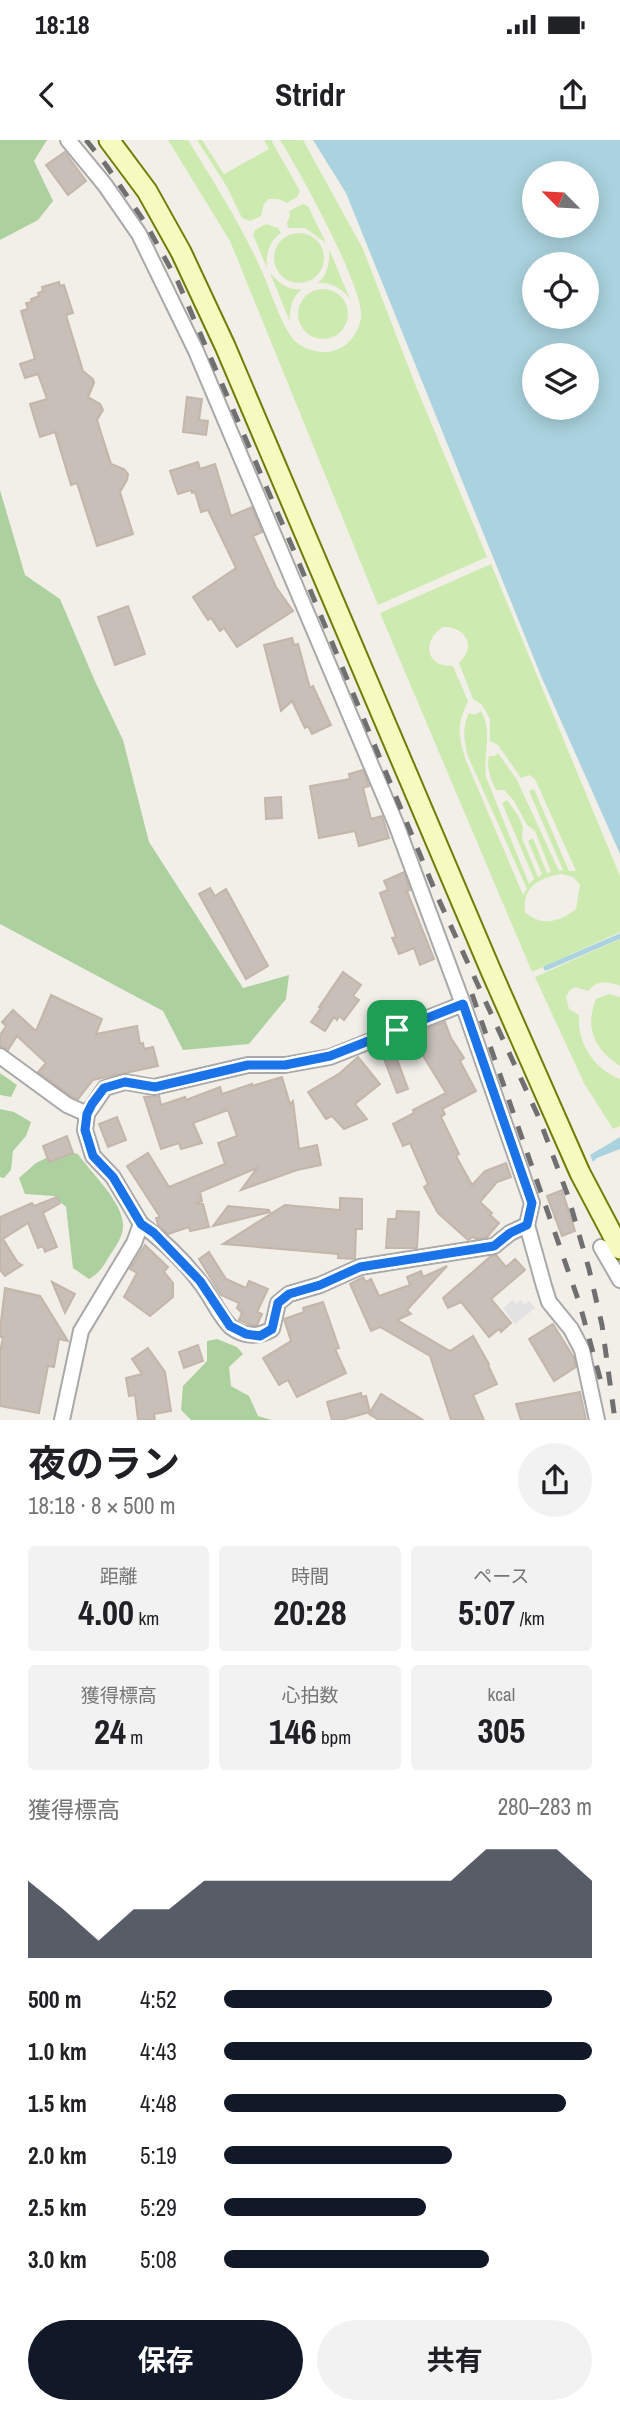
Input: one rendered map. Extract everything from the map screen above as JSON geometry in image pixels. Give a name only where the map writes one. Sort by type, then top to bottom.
[{"type":"street","points":[[68,140],[139,234],[196,351],[391,812],[463,1004],[532,1203],[527,1225],[549,1302],[571,1329],[582,1350],[597,1420]]},
{"type":"street","points":[[109,140],[146,191],[181,252],[225,346],[496,984],[580,1173],[620,1280]]},
{"type":"street","points":[[463,1004],[330,1056],[285,1065],[248,1065],[155,1087],[125,1082],[104,1088],[87,1114],[85,1130],[93,1156],[113,1177],[141,1224],[154,1233],[200,1281],[230,1326],[246,1334],[260,1336],[272,1329],[278,1303],[289,1294],[320,1285],[360,1267],[494,1246],[510,1233],[527,1225]]},
{"type":"street","points":[[0,1056],[67,1105],[87,1114]]},
{"type":"street","points":[[62,1420],[80,1331],[134,1243],[141,1224]]},
{"type":"green space","points":[[0,140],[47,140],[34,161],[53,201],[38,220],[0,240]]},
{"type":"green space","points":[[168,140],[188,140],[243,233],[280,316],[296,342],[320,352],[331,351],[349,342],[356,333],[361,318],[353,282],[342,256],[280,140],[303,140],[363,249],[417,389],[487,557],[378,605],[230,241]]},
{"type":"green space","points":[[197,140],[202,140],[224,174],[269,149],[264,140],[271,140],[300,191],[297,197],[287,203],[269,199],[264,204],[261,216],[250,221],[242,218],[227,187]]},
{"type":"green space","points":[[303,204],[308,206],[326,243],[305,228],[288,228],[289,211]]},
{"type":"green space","points":[[266,224],[278,228],[281,233],[269,248],[267,268],[253,235],[255,230]]},
{"type":"green space","points":[[299,233],[317,240],[324,258],[317,276],[299,283],[281,276],[274,258],[281,240]]},
{"type":"green space","points":[[329,249],[350,299],[336,286],[318,283],[328,268]]},
{"type":"green space","points":[[270,273],[284,286],[302,289],[292,304],[290,322]]},
{"type":"green space","points":[[323,289],[341,296],[348,314],[341,332],[323,339],[305,332],[298,314],[305,296]]},
{"type":"green space","points":[[0,490],[25,575],[60,599],[123,740],[149,842],[243,988],[289,975],[286,999],[249,1044],[183,1050],[163,1011],[0,924]]},
{"type":"green space","points":[[491,564],[620,876],[620,932],[532,972],[380,613]],"holes":[[[443,627],[458,630],[466,639],[467,650],[459,663],[473,699],[482,705],[490,719],[490,741],[498,745],[521,778],[529,775],[535,779],[576,871],[569,871],[534,789],[529,791],[563,870],[559,871],[517,780],[498,753],[489,756],[488,760],[494,786],[496,790],[504,790],[514,801],[527,825],[535,831],[551,872],[547,873],[533,838],[528,841],[542,874],[538,877],[522,838],[523,827],[507,800],[502,803],[534,879],[529,884],[486,777],[485,719],[481,711],[475,715],[469,713],[464,734],[467,754],[527,889],[523,895],[465,758],[460,729],[468,701],[453,666],[437,663],[430,652],[431,639]],[[561,874],[573,877],[580,885],[576,909],[557,920],[544,921],[531,917],[525,912],[529,890],[539,881]]]},
{"type":"green space","points":[[620,939],[620,986],[602,982],[588,991],[575,987],[566,997],[569,1009],[579,1015],[581,1035],[589,1054],[602,1069],[620,1079],[620,1126],[613,1129],[584,1083],[535,977]]},
{"type":"green space","points":[[609,994],[620,997],[620,1066],[604,1053],[592,1029],[591,1020],[596,999]]},
{"type":"green space","points":[[0,1073],[17,1085],[11,1097],[0,1095]]},
{"type":"green space","points":[[0,1109],[14,1112],[31,1122],[26,1136],[13,1151],[11,1170],[4,1178],[0,1177]]},
{"type":"green space","points":[[62,1150],[78,1154],[112,1197],[123,1224],[119,1240],[101,1268],[89,1279],[73,1268],[66,1207],[54,1196],[25,1194],[19,1178],[36,1163]]},
{"type":"green space","points":[[217,1339],[237,1347],[243,1354],[229,1367],[231,1386],[249,1396],[258,1416],[272,1420],[191,1420],[181,1410],[183,1386],[207,1361],[207,1341]]},
{"type":"shaded area","points":[[513,1300],[516,1304],[521,1300],[524,1304],[529,1301],[535,1308],[515,1324],[503,1308]]},
{"type":"water","points":[[313,140],[620,140],[620,854],[541,676],[346,193]]},
{"type":"water","points":[[620,1137],[620,1149],[593,1162],[590,1155]]},
{"type":"building","points":[[65,152],[86,181],[68,195],[46,165]]},
{"type":"building","points":[[59,282],[60,286],[64,285],[73,313],[66,315],[83,371],[93,379],[88,397],[100,404],[103,410],[97,420],[111,464],[124,469],[128,474],[120,492],[133,534],[97,546],[77,483],[71,485],[55,432],[40,437],[30,404],[47,399],[38,374],[25,378],[20,364],[35,359],[21,311],[28,309],[26,303],[39,296],[38,293],[43,291],[42,287]]},
{"type":"building","points":[[187,397],[202,399],[199,420],[208,421],[206,435],[183,432]]},
{"type":"building","points":[[198,462],[200,469],[215,464],[231,516],[252,507],[262,532],[253,536],[276,587],[293,611],[237,647],[224,628],[220,631],[211,618],[208,620],[193,597],[236,568],[208,510],[201,512],[195,492],[192,493],[191,490],[178,494],[170,471]]},
{"type":"building","points":[[128,606],[145,654],[115,665],[98,617]]},
{"type":"building","points":[[292,638],[294,645],[298,644],[310,688],[313,686],[331,725],[312,734],[308,726],[305,728],[292,701],[281,711],[264,645]]},
{"type":"building","points":[[363,770],[369,786],[363,788],[371,819],[382,816],[389,838],[359,846],[355,831],[319,838],[310,786],[350,779],[349,774]]},
{"type":"building","points":[[281,797],[282,818],[266,819],[265,798]]},
{"type":"building","points":[[404,872],[410,890],[407,891],[434,959],[420,965],[414,948],[399,954],[392,938],[396,937],[380,893],[388,890],[384,881]]},
{"type":"building","points":[[210,888],[215,896],[226,889],[268,966],[246,979],[199,894]]},
{"type":"building","points":[[343,972],[361,985],[353,996],[359,1000],[344,1020],[339,1016],[337,1020],[334,1017],[325,1031],[311,1022]]},
{"type":"building","points":[[51,995],[102,1019],[96,1034],[137,1026],[140,1044],[143,1043],[144,1049],[153,1047],[158,1066],[93,1080],[78,1099],[72,1097],[38,1072],[46,1063],[17,1036],[8,1050],[0,1046],[0,1035],[6,1026],[2,1022],[13,1010],[36,1031]]},
{"type":"building","points":[[445,1022],[451,1038],[464,1058],[460,1061],[476,1091],[442,1109],[445,1114],[441,1117],[459,1154],[456,1156],[472,1185],[485,1171],[506,1163],[511,1177],[497,1182],[480,1202],[499,1223],[487,1237],[473,1237],[468,1240],[438,1213],[424,1187],[428,1184],[410,1143],[403,1146],[393,1124],[446,1093],[420,1051],[397,1059],[408,1089],[397,1093],[381,1051],[386,1049],[385,1045]]},
{"type":"building","points":[[358,1057],[380,1084],[355,1104],[367,1119],[344,1129],[332,1116],[326,1119],[308,1092],[340,1073]]},
{"type":"building","points":[[282,1077],[290,1104],[293,1101],[299,1149],[317,1145],[321,1165],[297,1170],[241,1190],[257,1168],[200,1192],[202,1201],[195,1203],[203,1204],[209,1227],[190,1231],[189,1227],[168,1234],[158,1225],[156,1218],[160,1217],[127,1166],[148,1153],[169,1187],[225,1164],[218,1143],[237,1136],[228,1110],[193,1123],[202,1143],[181,1149],[179,1143],[161,1149],[144,1097],[159,1096],[161,1105],[185,1097],[186,1100],[220,1087],[222,1094]]},
{"type":"building","points":[[117,1117],[126,1140],[108,1147],[99,1124]]},
{"type":"building","points":[[67,1136],[73,1153],[49,1162],[43,1146]]},
{"type":"building","points":[[562,1190],[575,1231],[562,1236],[547,1196]]},
{"type":"building","points":[[57,1197],[60,1203],[43,1213],[57,1247],[45,1252],[43,1246],[38,1248],[28,1223],[3,1239],[22,1265],[5,1276],[0,1270],[0,1217],[32,1203],[34,1206]]},
{"type":"building","points":[[340,1198],[362,1199],[362,1229],[356,1229],[355,1259],[338,1258],[338,1254],[223,1244],[285,1205],[340,1210]]},
{"type":"building","points":[[228,1206],[269,1210],[270,1212],[213,1226]]},
{"type":"building","points":[[397,1211],[419,1212],[417,1248],[386,1248],[388,1219],[396,1219]]},
{"type":"building","points":[[145,1245],[168,1267],[164,1272],[173,1283],[173,1297],[150,1316],[124,1297],[137,1273],[130,1269]]},
{"type":"building","points":[[209,1252],[226,1279],[246,1288],[249,1281],[268,1289],[257,1312],[262,1314],[257,1325],[239,1320],[242,1313],[237,1308],[239,1303],[221,1295],[199,1259]]},
{"type":"building","points":[[496,1255],[506,1267],[515,1259],[525,1270],[491,1299],[511,1323],[501,1332],[499,1329],[489,1337],[461,1302],[448,1308],[443,1298],[491,1256]]},
{"type":"building","points":[[447,1266],[407,1310],[411,1314],[397,1320],[450,1351],[473,1336],[497,1384],[473,1395],[484,1420],[451,1420],[430,1356],[380,1327],[371,1331],[350,1284],[363,1277],[366,1282],[371,1279],[379,1296],[410,1285],[407,1277],[421,1271],[423,1277]]},
{"type":"building","points":[[52,1282],[75,1294],[65,1313]]},
{"type":"building","points":[[5,1288],[40,1296],[68,1341],[59,1339],[54,1367],[48,1366],[39,1413],[0,1406],[0,1352],[3,1337],[0,1337],[0,1330]]},
{"type":"building","points":[[323,1302],[339,1348],[335,1349],[346,1373],[297,1397],[288,1380],[279,1385],[263,1358],[291,1341],[284,1319],[304,1312],[303,1308]]},
{"type":"building","points":[[553,1324],[574,1358],[576,1367],[554,1381],[529,1339]]},
{"type":"building","points":[[198,1345],[203,1361],[184,1368],[179,1352]]},
{"type":"building","points":[[148,1348],[165,1372],[171,1411],[154,1414],[155,1420],[138,1420],[135,1395],[129,1396],[126,1378],[142,1374],[132,1359]]},
{"type":"building","points":[[580,1392],[586,1420],[521,1420],[516,1404]]},
{"type":"building","points":[[361,1393],[362,1397],[366,1396],[370,1412],[332,1420],[327,1402]]},
{"type":"building","points":[[381,1394],[423,1420],[379,1420],[369,1414]]},
{"type":"waterway","points":[[546,968],[620,936]]},
{"type":"railway","points":[[86,140],[146,224],[178,282],[294,551],[438,898],[539,1118],[568,1196],[589,1269],[602,1325],[615,1420]]},
{"type":"railway","points":[[472,994],[580,1305],[603,1389]]},
{"type":"route","points":[[463,1004],[532,1203],[527,1225],[510,1233],[494,1246],[360,1267],[320,1285],[289,1294],[278,1303],[272,1329],[260,1336],[246,1334],[230,1326],[200,1281],[154,1233],[141,1224],[113,1177],[93,1156],[85,1130],[87,1114],[92,1104],[104,1088],[125,1082],[155,1087],[248,1065],[285,1065],[330,1056],[397,1030],[463,1004]]}]
